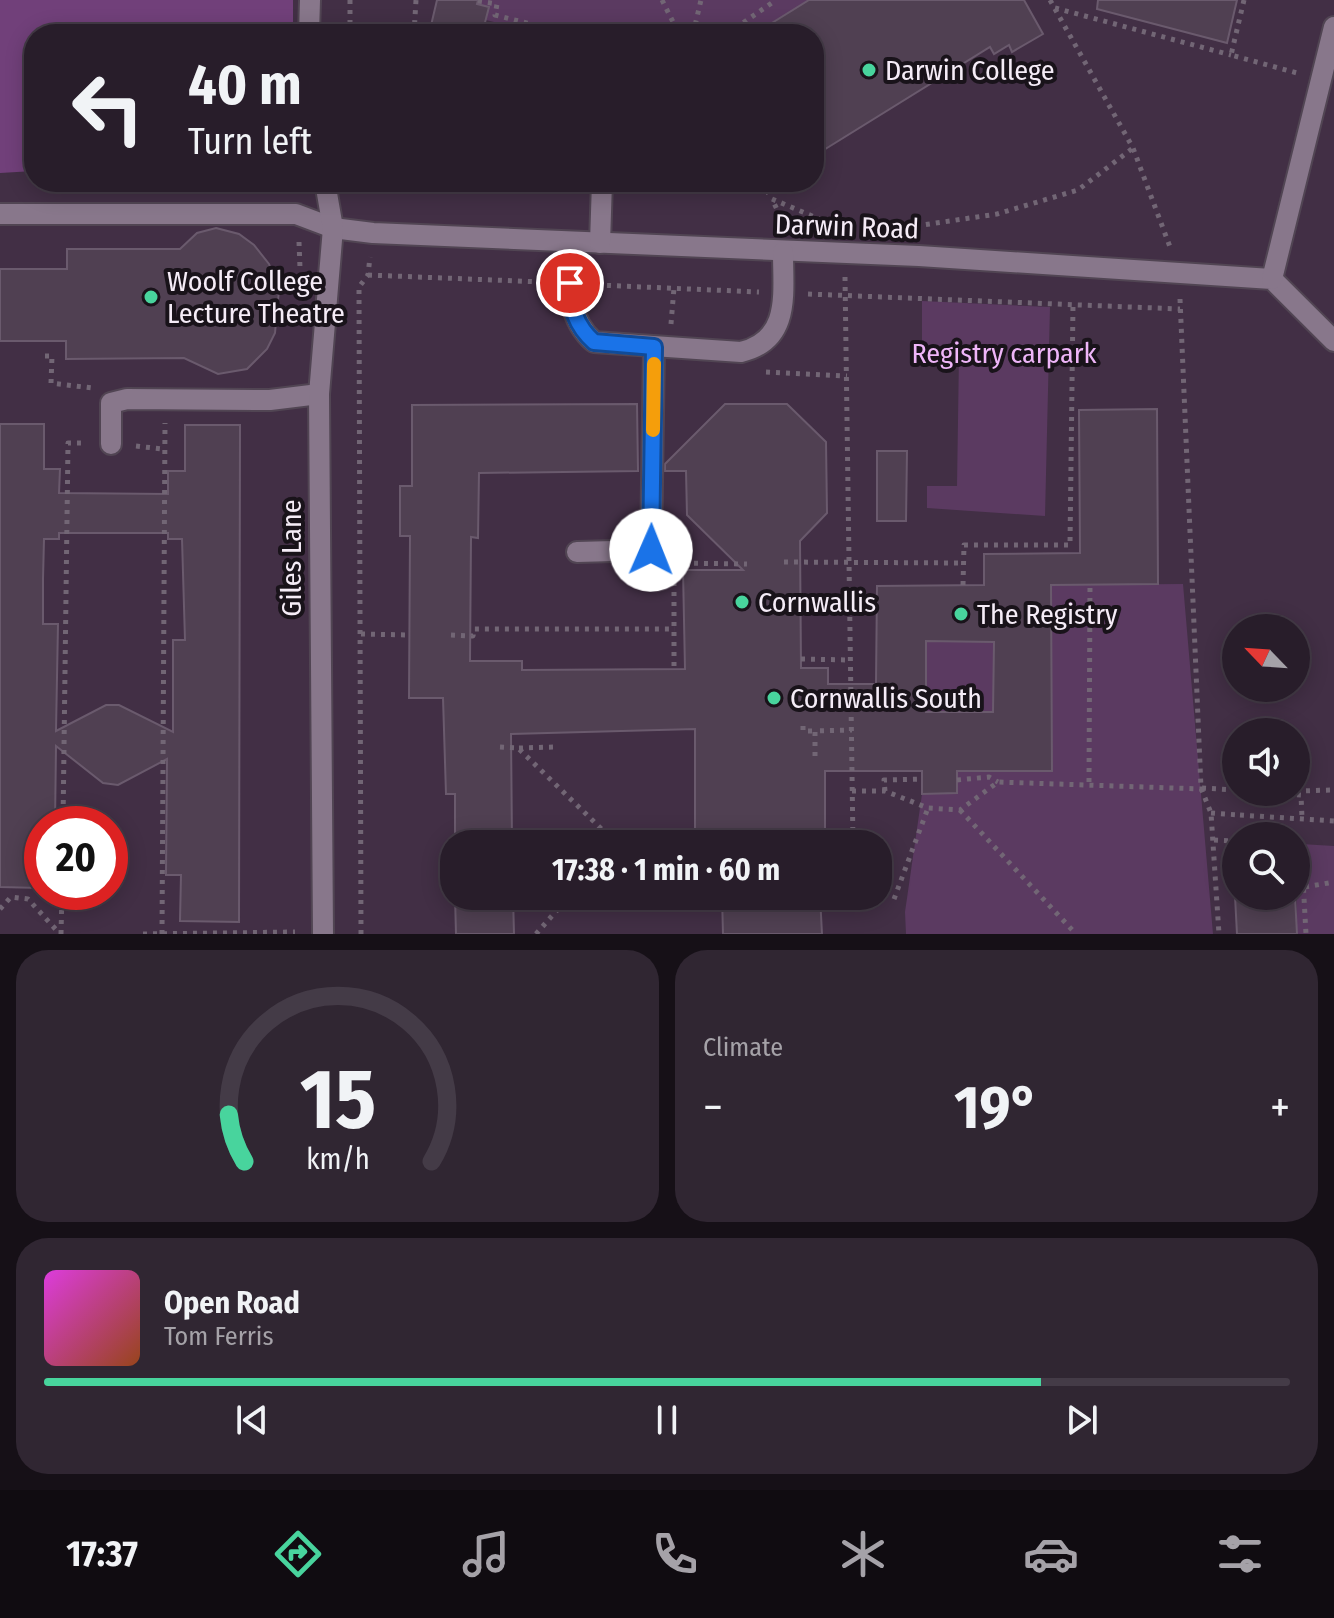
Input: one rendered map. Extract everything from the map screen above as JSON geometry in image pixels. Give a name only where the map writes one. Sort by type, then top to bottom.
[{"type":"street","points":[[309,24],[310,0]]},
{"type":"street","points":[[1334,27],[1272,279],[1334,341]]},
{"type":"street","name":"Giles Lane","points":[[323,934],[319,394],[333,228],[327,192]]},
{"type":"street","points":[[600,243],[602,192]]},
{"type":"street","name":"Darwin Road","points":[[0,214],[296,214],[333,228],[570,242],[919,256],[1272,279]]},
{"type":"street","points":[[570,242],[572,310],[586,335],[604,344],[741,352],[760,347],[773,335],[780,318],[792,252]]},
{"type":"street","points":[[577,552],[651,550],[654,347]]},
{"type":"street","points":[[111,444],[111,403],[270,400],[319,394]]},
{"type":"path","points":[[350,0],[350,24]]},
{"type":"path","points":[[415,24],[416,0]]},
{"type":"path","points":[[662,0],[674,24]]},
{"type":"path","points":[[695,24],[701,0]]},
{"type":"path","points":[[741,24],[776,0]]},
{"type":"path","points":[[1050,0],[1133,148],[1180,273],[1190,599],[1202,788],[1211,813],[1219,934]]},
{"type":"path","points":[[1231,55],[1244,0]]},
{"type":"path","points":[[484,1],[497,4],[495,15],[531,24]]},
{"type":"path","points":[[1054,8],[1321,80]]},
{"type":"path","points":[[906,227],[997,214],[1078,190],[1133,148]]},
{"type":"path","points":[[767,192],[792,252]]},
{"type":"path","points":[[772,199],[841,228]]},
{"type":"path","points":[[845,255],[853,830]]},
{"type":"path","points":[[361,934],[359,287],[368,275]]},
{"type":"path","points":[[963,585],[964,545],[1070,545],[1073,305]]},
{"type":"path","points":[[45,356],[52,356],[51,383],[98,389],[111,403]]},
{"type":"path","points":[[162,934],[162,449],[166,400]]},
{"type":"path","points":[[63,806],[68,443],[111,444]]},
{"type":"path","points":[[784,562],[964,563]]},
{"type":"path","points":[[674,563],[747,564]]},
{"type":"path","points":[[1089,782],[1090,584]]},
{"type":"path","points":[[451,635],[473,636],[474,629],[675,629]]},
{"type":"path","points":[[361,634],[410,635]]},
{"type":"path","points":[[801,659],[851,660]]},
{"type":"path","points":[[803,726],[803,731],[852,730]]},
{"type":"path","points":[[815,731],[815,756]]},
{"type":"path","points":[[500,747],[555,747]]},
{"type":"path","points":[[518,748],[603,830]]},
{"type":"path","points":[[957,780],[989,777],[998,782],[1089,782],[1222,789]]},
{"type":"path","points":[[885,791],[884,780],[922,779]]},
{"type":"path","points":[[852,791],[885,791],[928,808],[960,810],[998,782]]},
{"type":"path","points":[[1310,791],[1334,790]]},
{"type":"path","points":[[1301,806],[1302,819]]},
{"type":"path","points":[[894,899],[928,808]]},
{"type":"path","points":[[960,810],[1076,934]]},
{"type":"path","points":[[1211,813],[1334,821]]},
{"type":"path","points":[[1214,840],[1222,840]]},
{"type":"path","points":[[1310,886],[1334,882]]},
{"type":"path","points":[[0,909],[11,897],[28,899],[60,934]]},
{"type":"path","points":[[60,934],[61,910]]},
{"type":"path","points":[[536,934],[557,910]]},
{"type":"path","points":[[1305,910],[1306,934]]},
{"type":"path","points":[[143,934],[295,932]]},
{"type":"shaded area","points":[[0,0],[1334,0],[1334,934],[0,934]]},
{"type":"shaded area","points":[[0,0],[293,0],[293,24],[24,24],[24,172],[0,173]]},
{"type":"green space","points":[[478,0],[820,0],[785,24],[502,24],[486,20],[488,7],[477,4]]},
{"type":"green space","name":"Registry carpark","points":[[922,301],[1050,307],[1045,516],[927,508],[927,486],[957,486],[959,354],[922,352]]},
{"type":"green space","points":[[1183,584],[1213,934],[906,934],[905,912],[922,794],[956,793],[956,771],[1052,770],[1051,585]]},
{"type":"green space","points":[[926,641],[994,642],[993,712],[926,712]]},
{"type":"green space","points":[[1310,845],[1334,846],[1334,934],[1297,934],[1297,910],[1310,910]]},
{"type":"building","points":[[437,0],[478,0],[477,4],[489,7],[485,24],[431,24]]},
{"type":"building","name":"Darwin College","points":[[809,0],[1024,0],[1043,34],[1012,52],[1009,45],[994,54],[990,47],[824,150],[824,24],[770,24]]},
{"type":"building","name":"Darwin College","points":[[1098,0],[1237,0],[1227,43],[1097,9]]},
{"type":"building","name":"Woolf College Lecture Theatre","points":[[216,228],[239,234],[254,245],[269,264],[279,290],[275,333],[267,349],[247,369],[218,374],[184,358],[66,359],[66,341],[0,341],[0,269],[67,269],[67,249],[180,249],[197,233]]},
{"type":"building","points":[[637,404],[638,471],[479,473],[478,538],[471,537],[470,661],[522,661],[522,670],[685,669],[683,570],[743,570],[687,515],[686,471],[665,471],[665,464],[725,404],[787,404],[826,442],[827,513],[800,541],[801,668],[828,668],[828,684],[876,684],[877,586],[984,585],[984,554],[1080,553],[1079,410],[1157,409],[1158,584],[1051,585],[1052,771],[957,771],[957,793],[922,794],[922,771],[825,771],[825,830],[695,830],[695,729],[511,734],[512,830],[455,830],[455,794],[446,794],[443,698],[409,698],[410,536],[400,536],[400,486],[412,486],[412,405]],"holes":[[[926,641],[994,642],[993,712],[926,712]]]},
{"type":"building","points":[[0,424],[44,424],[44,469],[60,469],[59,493],[168,494],[168,471],[185,471],[185,425],[240,425],[239,922],[180,921],[181,875],[166,875],[167,759],[118,785],[103,783],[56,746],[55,806],[24,806],[24,888],[0,887]],"holes":[[[59,533],[168,533],[168,539],[182,539],[185,640],[173,640],[173,732],[119,705],[106,705],[56,731],[58,624],[43,624],[44,539],[59,539]]]},
{"type":"building","points":[[877,451],[907,451],[906,521],[877,521]]},
{"type":"building","points":[[455,910],[513,910],[514,934],[456,934]]},
{"type":"building","points":[[722,910],[821,910],[822,934],[723,934]]},
{"type":"building","points":[[1236,910],[1296,910],[1297,934],[1237,934]]},
{"type":"slow traffic","points":[[653,430],[654,364]]},
{"type":"place","name":"Darwin College","points":[[869,70]]},
{"type":"place","name":"Woolf College Lecture Theatre","points":[[151,297]]},
{"type":"place","name":"Cornwallis","points":[[742,602]]},
{"type":"place","name":"The Registry","points":[[961,614]]},
{"type":"place","name":"Cornwallis South","points":[[774,698]]},
{"type":"route","points":[[570,283],[572,310],[579,325],[594,342],[654,347],[651,550]]}]
